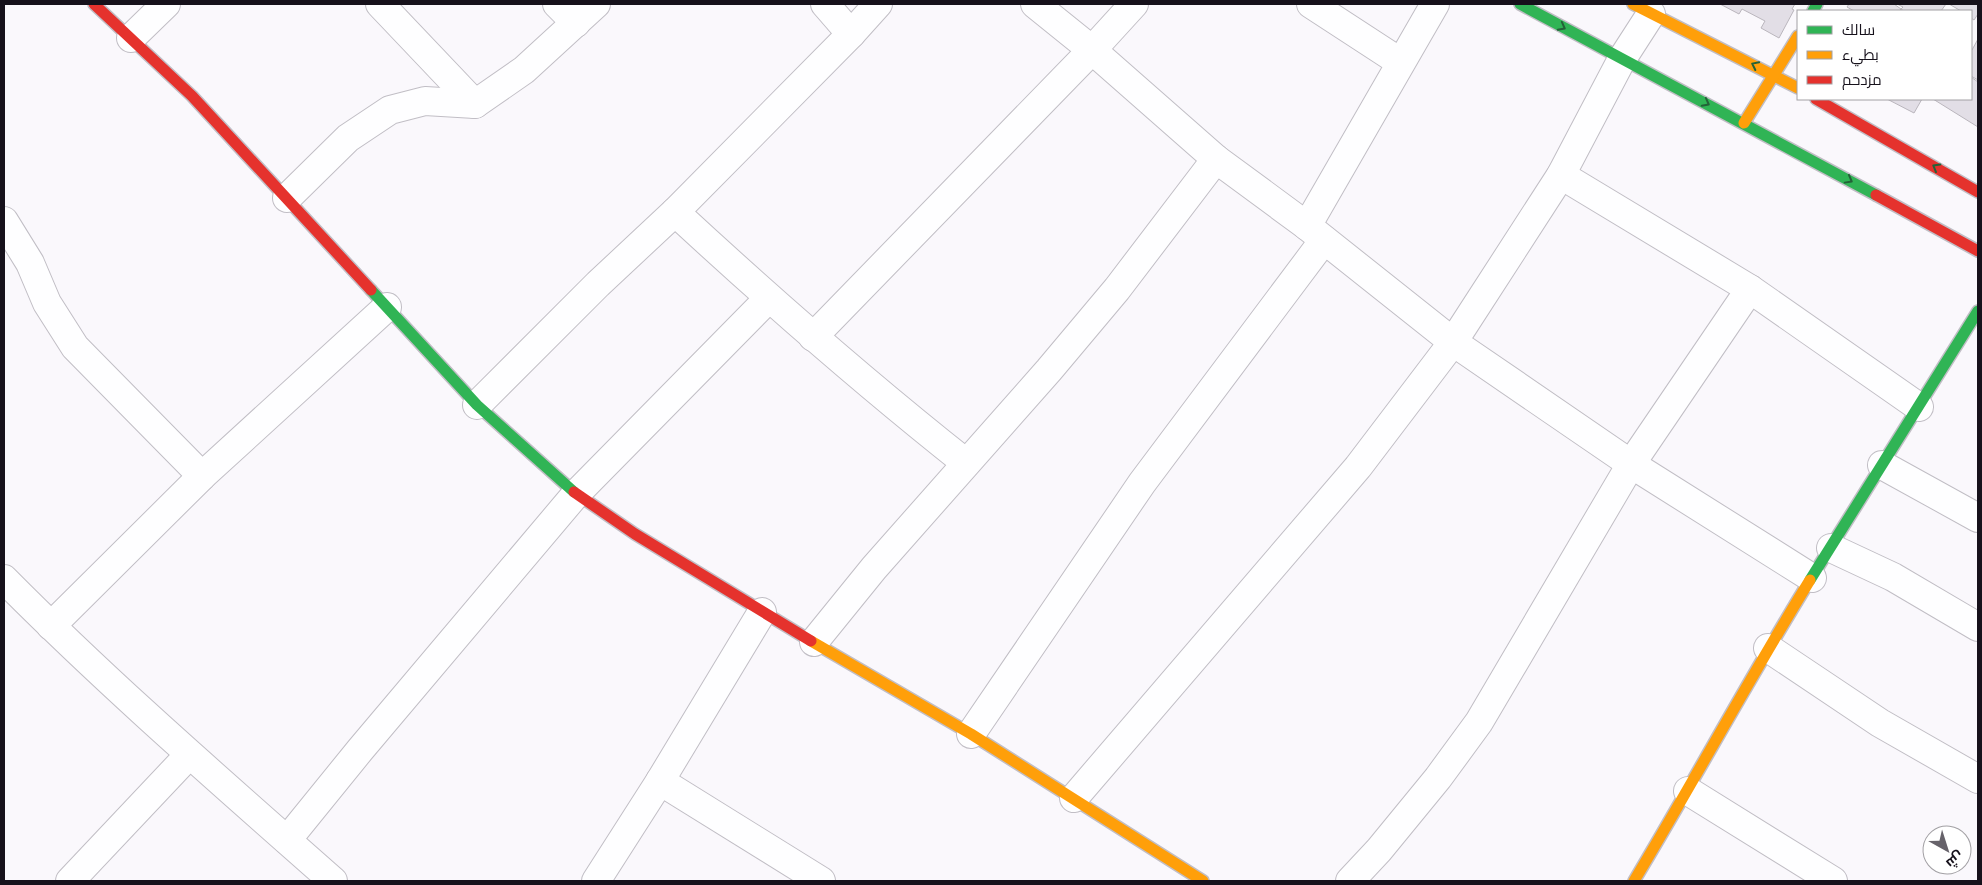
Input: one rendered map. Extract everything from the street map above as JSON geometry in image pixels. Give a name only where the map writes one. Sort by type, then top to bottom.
[{"type":"street","points":[[94,4],[192,96],[477,405],[576,494],[635,534],[762,612],[971,734],[1203,881]]},
{"type":"street","points":[[131,38],[166,4]]},
{"type":"street","points":[[380,4],[476,104]]},
{"type":"street","points":[[557,4],[576,23]]},
{"type":"street","points":[[287,198],[348,138],[390,110],[425,101],[476,104],[524,70],[596,4]]},
{"type":"street","points":[[825,4],[851,34]]},
{"type":"street","points":[[477,405],[598,284],[675,212],[851,34],[878,4]]},
{"type":"street","points":[[1035,4],[1092,50],[1216,159],[1316,233],[1453,342],[1631,464],[1812,578]]},
{"type":"street","points":[[813,337],[1092,50],[1134,4]]},
{"type":"street","points":[[1311,4],[1400,62]]},
{"type":"street","points":[[971,734],[1142,483],[1316,233],[1400,62],[1435,4]]},
{"type":"street","points":[[1520,4],[1744,123],[1978,251]]},
{"type":"street","points":[[1074,798],[1358,466],[1453,342],[1561,175],[1622,59],[1642,9],[1797,87]]},
{"type":"street","points":[[1744,123],[1797,38]]},
{"type":"street","points":[[1818,100],[1978,192]]},
{"type":"street","points":[[814,642],[874,568],[1049,370],[1117,289],[1216,159]]},
{"type":"street","points":[[1561,175],[1750,289],[1919,407]]},
{"type":"street","points":[[675,212],[813,337],[966,463]]},
{"type":"street","points":[[4,220],[30,263],[48,303],[75,347],[202,476]]},
{"type":"street","points":[[1350,881],[1379,850],[1438,778],[1479,722],[1631,464],[1750,289]]},
{"type":"street","points":[[287,840],[372,735],[576,494],[769,298]]},
{"type":"street","points":[[51,626],[202,476],[387,307]]},
{"type":"street","points":[[1634,881],[1688,791],[1768,648],[1978,311]]},
{"type":"street","points":[[1882,465],[1978,518]]},
{"type":"street","points":[[1831,548],[1893,577],[1978,627]]},
{"type":"street","points":[[4,579],[51,626],[189,754],[333,881]]},
{"type":"street","points":[[596,881],[660,781],[762,612]]},
{"type":"street","points":[[1768,648],[1880,722],[1978,779]]},
{"type":"street","points":[[70,881],[189,754]]},
{"type":"street","points":[[660,781],[821,881]]},
{"type":"street","points":[[1688,791],[1833,881]]},
{"type":"building","points":[[1720,4],[1795,4],[1792,9],[1794,10],[1779,38],[1761,28],[1765,21],[1742,9],[1739,14]]},
{"type":"building","points":[[1849,4],[1894,4],[1901,9],[1852,10],[1847,7]]},
{"type":"building","points":[[1897,4],[1946,4],[1942,10],[1902,10],[1901,9],[1903,7]]},
{"type":"building","points":[[1949,4],[1978,4],[1978,14],[1974,20],[1972,19],[1972,10],[1959,10]]},
{"type":"building","points":[[1978,39],[1978,80],[1972,77],[1972,50]]},
{"type":"building","points":[[1972,78],[1978,82],[1978,127],[1935,100],[1972,100]]},
{"type":"building","points":[[1889,100],[1921,100],[1914,113]]},
{"type":"traffic: fast","points":[[1520,4],[1876,195]]},
{"type":"traffic: fast","points":[[1814,10],[1817,4]]},
{"type":"traffic: fast","points":[[371,290],[477,405],[574,492]]},
{"type":"traffic: fast","points":[[1810,580],[1978,311]]},
{"type":"traffic: slow","points":[[1633,4],[1797,87]]},
{"type":"traffic: slow","points":[[1744,123],[1797,38]]},
{"type":"traffic: slow","points":[[1634,881],[1810,580]]},
{"type":"traffic: slow","points":[[811,641],[971,734],[1203,881]]},
{"type":"traffic: jam","points":[[94,4],[192,96],[371,290]]},
{"type":"traffic: jam","points":[[1818,100],[1978,192]]},
{"type":"traffic: jam","points":[[1876,195],[1978,251]]},
{"type":"traffic: jam","points":[[574,492],[635,534],[811,641]]}]
